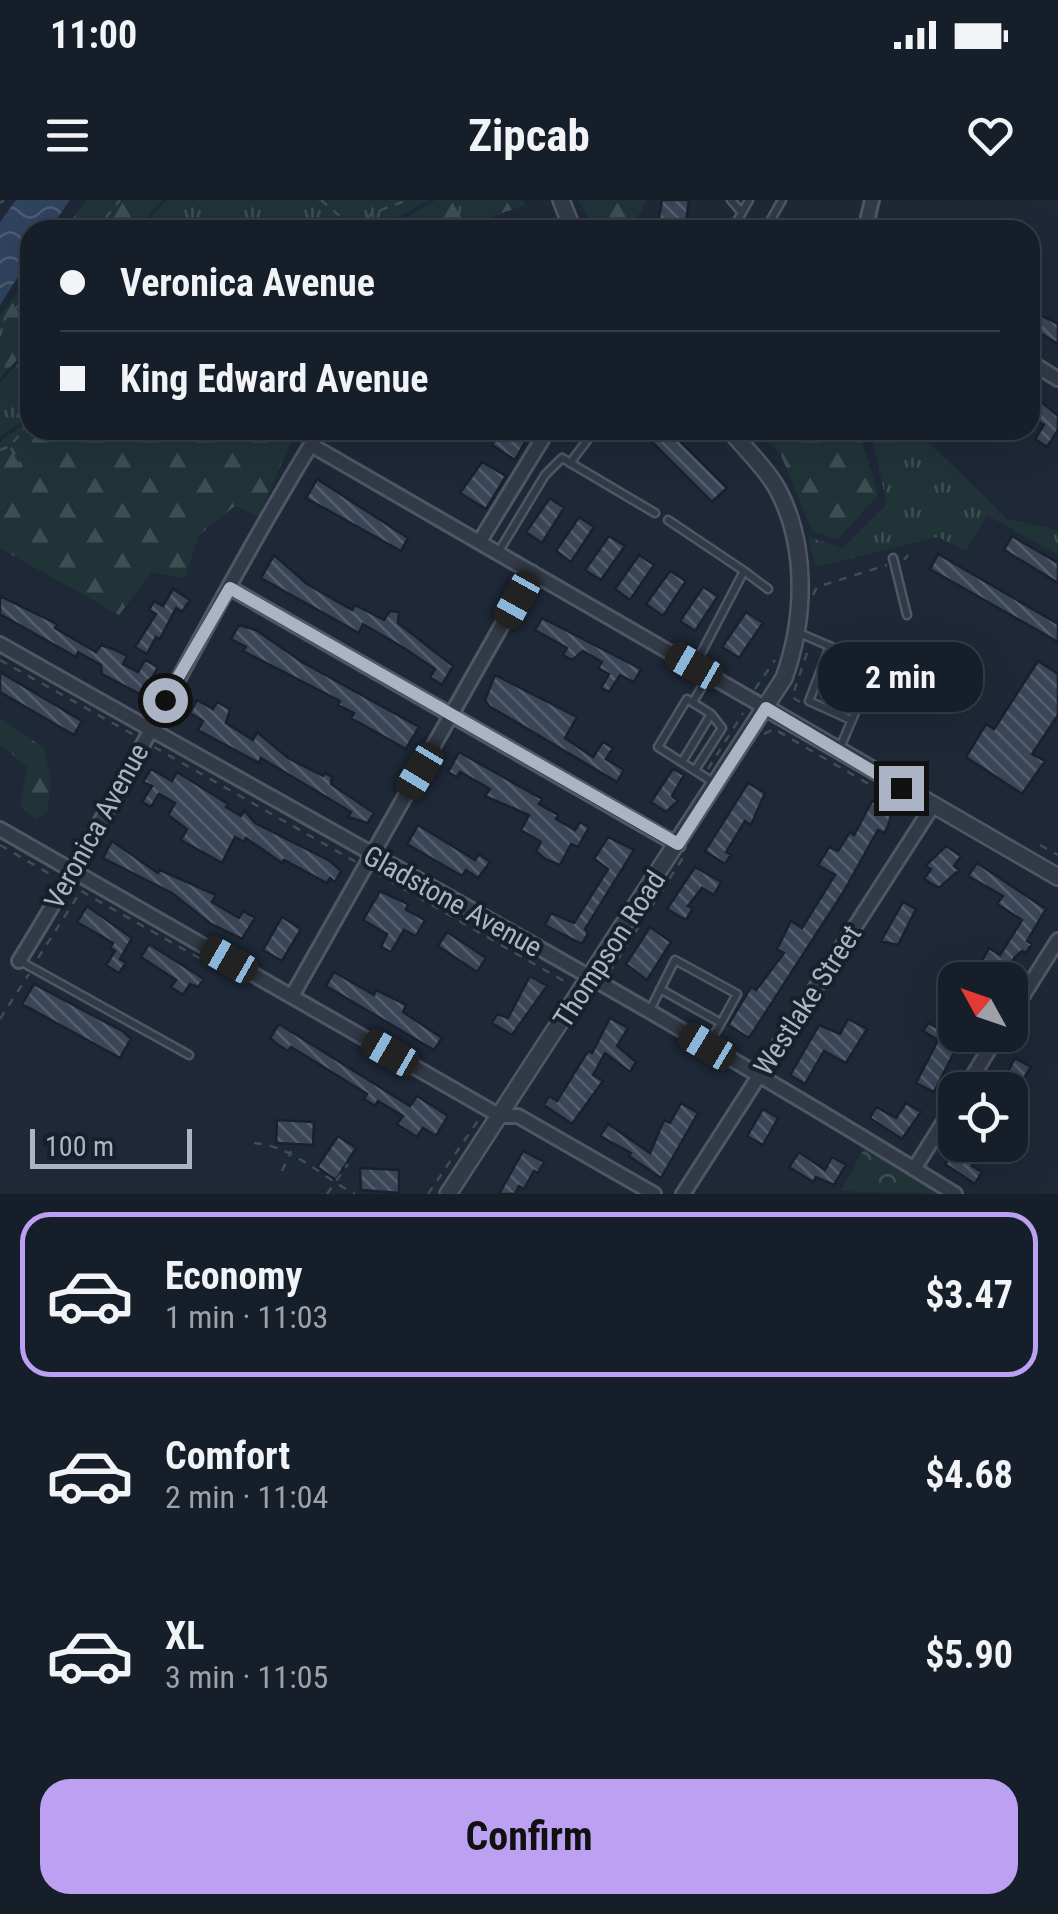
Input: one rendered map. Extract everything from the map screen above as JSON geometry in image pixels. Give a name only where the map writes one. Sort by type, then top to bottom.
[{"type":"street","name":"Veronica Avenue","points":[[26,964],[66,876],[314,440]]},
{"type":"street","points":[[480,542],[542,440]]},
{"type":"street","name":"Thompson Road","points":[[448,1194],[766,708],[804,635],[796,544],[778,489],[738,440]]},
{"type":"street","points":[[311,446],[766,708],[925,810],[1058,877]]},
{"type":"street","points":[[292,996],[532,572]]},
{"type":"street","points":[[230,588],[678,844]]},
{"type":"street","name":"Gladstone Avenue","points":[[0,644],[149,729],[366,863],[591,976],[954,1194]]},
{"type":"street","name":"Westlake Street","points":[[683,1194],[925,810]]},
{"type":"street","points":[[0,829],[66,876],[292,996],[500,1116],[518,1116],[654,1194]]},
{"type":"street","points":[[1028,988],[1058,940]]},
{"type":"street","points":[[914,1169],[938,1131]]},
{"type":"lane","points":[[730,200],[742,213]]},
{"type":"lane","points":[[738,220],[749,200]]},
{"type":"lane","points":[[570,463],[587,440]]},
{"type":"lane","points":[[498,552],[544,475],[562,458],[654,513]]},
{"type":"lane","points":[[668,520],[768,589]]},
{"type":"lane","points":[[894,561],[907,615]]},
{"type":"lane","points":[[694,666],[744,571]]},
{"type":"lane","points":[[804,635],[875,666],[838,751]]},
{"type":"lane","points":[[830,646],[809,702],[852,720]]},
{"type":"lane","points":[[693,702],[709,675]]},
{"type":"lane","points":[[695,770],[722,726],[687,699],[658,747],[716,784]]},
{"type":"lane","points":[[682,762],[711,714]]},
{"type":"lane","points":[[649,1011],[675,960],[737,994],[707,1046]]},
{"type":"lane","points":[[26,964],[188,1055]]},
{"type":"lane","points":[[660,990],[721,1022]]},
{"type":"path","points":[[104,220],[120,200]]},
{"type":"path","points":[[321,200],[344,220]]},
{"type":"path","points":[[365,220],[372,213],[408,200]]},
{"type":"path","points":[[0,336],[4,320],[20,304]]},
{"type":"path","points":[[0,450],[10,446],[20,434]]},
{"type":"path","points":[[303,440],[311,446]]},
{"type":"path","points":[[10,446],[22,467]]},
{"type":"path","points":[[813,599],[817,587],[908,559],[908,555]]},
{"type":"path","points":[[804,635],[792,698],[808,707]]},
{"type":"path","points":[[757,689],[776,657]]},
{"type":"path","points":[[0,660],[134,736]]},
{"type":"path","points":[[774,729],[925,810]]},
{"type":"path","points":[[152,746],[366,863],[570,984]]},
{"type":"path","points":[[1040,844],[1058,854]]},
{"type":"path","points":[[0,845],[66,876]]},
{"type":"path","points":[[0,1019],[26,964],[81,891],[248,986]]},
{"type":"path","points":[[428,1194],[480,1119],[466,1110]]},
{"type":"path","points":[[254,1143],[291,1150],[335,1184],[355,1194]]},
{"type":"path","points":[[282,1172],[291,1150]]},
{"type":"path","points":[[327,1194],[348,1164]]},
{"type":"green space","points":[[86,200],[162,200],[145,220],[71,220]]},
{"type":"green space","points":[[166,200],[429,200],[394,220],[149,220]]},
{"type":"green space","points":[[436,200],[522,200],[525,205],[482,220],[401,220]]},
{"type":"green space","points":[[578,200],[647,200],[636,220],[590,220]]},
{"type":"green space","points":[[20,289],[20,357],[0,378],[0,316]]},
{"type":"green space","points":[[20,362],[20,422],[0,437],[0,383]]},
{"type":"green space","points":[[20,427],[20,440],[292,440],[259,516],[235,506],[199,535],[185,578],[152,572],[119,615],[0,548],[0,442]]},
{"type":"green space","points":[[766,440],[862,440],[878,495],[838,539],[813,532],[780,453]]},
{"type":"green space","points":[[872,440],[926,440],[1008,519],[1058,530],[1058,555],[987,515],[966,551],[938,537],[816,567],[808,537],[843,548],[887,504]]},
{"type":"green space","points":[[0,718],[44,748],[51,780],[47,813],[35,819],[20,806],[27,767],[0,744]]},
{"type":"green space","points":[[864,1149],[939,1194],[841,1191]]},
{"type":"water","points":[[16,200],[70,200],[56,220],[20,220],[20,274],[0,305],[0,222]]},
{"type":"building","points":[[662,200],[689,200],[686,220],[659,220]]},
{"type":"building","points":[[1040,315],[1058,324],[1058,344],[1040,333]]},
{"type":"building","points":[[1040,401],[1058,416],[1058,430],[1047,447],[1036,440],[1040,440],[1044,425],[1040,422]]},
{"type":"building","points":[[495,440],[526,440],[515,460],[492,445]]},
{"type":"building","points":[[650,440],[679,440],[727,488],[712,502]]},
{"type":"building","points":[[482,462],[506,476],[486,509],[460,493]]},
{"type":"building","points":[[317,479],[408,538],[401,551],[306,498]]},
{"type":"building","points":[[550,498],[564,508],[542,543],[526,532]]},
{"type":"building","points":[[579,517],[594,527],[571,562],[556,551]]},
{"type":"building","points":[[609,536],[625,546],[601,580],[585,570]]},
{"type":"building","points":[[1012,536],[1058,563],[1058,583],[1004,550]]},
{"type":"building","points":[[938,554],[1058,624],[1058,642],[930,569]]},
{"type":"building","points":[[274,555],[307,584],[352,610],[355,605],[384,620],[390,611],[399,612],[398,623],[453,666],[442,685],[430,677],[435,669],[404,648],[363,624],[359,633],[261,578]]},
{"type":"building","points":[[639,555],[654,565],[630,600],[615,589]]},
{"type":"building","points":[[670,571],[686,581],[663,616],[646,604]]},
{"type":"building","points":[[703,587],[718,596],[695,631],[680,621]]},
{"type":"building","points":[[173,589],[190,600],[182,612],[176,608],[147,654],[135,647],[156,614],[149,610],[154,601],[163,606]]},
{"type":"building","points":[[0,596],[57,624],[55,628],[96,652],[101,645],[127,656],[123,664],[138,672],[145,660],[158,667],[142,695],[102,674],[101,665],[78,652],[76,657],[0,614]]},
{"type":"building","points":[[746,612],[763,623],[739,658],[722,647]]},
{"type":"building","points":[[542,618],[641,669],[634,682],[620,675],[609,692],[601,688],[609,674],[598,668],[602,662],[583,651],[572,660],[563,655],[567,648],[535,630]]},
{"type":"building","points":[[239,625],[256,630],[302,662],[419,727],[406,749],[351,718],[354,713],[338,705],[340,701],[243,651],[246,647],[231,639]]},
{"type":"building","points":[[1038,661],[1058,674],[1058,715],[1032,754],[1045,761],[1022,794],[966,757],[986,724],[994,729]]},
{"type":"building","points":[[836,664],[855,670],[849,690],[856,692],[849,709],[824,700]]},
{"type":"building","points":[[0,672],[82,721],[74,735],[0,692]]},
{"type":"building","points":[[495,675],[577,717],[565,738],[593,757],[603,742],[613,748],[606,759],[624,770],[617,782],[489,706],[485,700]]},
{"type":"building","points":[[197,700],[213,709],[217,702],[230,709],[226,723],[253,740],[257,732],[288,758],[332,777],[331,784],[374,813],[368,823],[348,817],[351,812],[261,758],[259,763],[198,730],[203,721],[190,713]]},
{"type":"building","points":[[459,752],[542,799],[539,804],[575,830],[580,822],[589,827],[578,847],[571,844],[560,865],[545,859],[536,851],[541,842],[521,830],[529,815],[485,796],[490,789],[460,772],[457,777],[448,772]]},
{"type":"building","points":[[151,769],[172,781],[177,772],[241,816],[244,810],[255,823],[330,861],[341,871],[335,882],[330,878],[327,883],[284,860],[282,863],[246,838],[244,842],[235,837],[222,863],[181,840],[187,829],[168,815],[175,803],[159,794],[151,807],[142,802],[152,786],[143,782]]},
{"type":"building","points":[[673,769],[684,775],[672,796],[678,801],[666,812],[651,802]]},
{"type":"building","points":[[748,783],[765,793],[751,825],[745,821],[726,852],[731,855],[725,864],[705,851]]},
{"type":"building","points":[[872,801],[893,809],[888,826],[884,833],[878,830],[844,891],[749,1038],[728,1025],[751,987],[756,990],[784,953],[777,949],[791,921],[802,928],[835,875],[818,865],[829,847],[838,851],[850,832],[854,835]]},
{"type":"building","points":[[418,825],[475,860],[479,854],[490,862],[478,878],[466,870],[462,876],[407,844]]},
{"type":"building","points":[[608,837],[634,850],[585,929],[588,933],[582,944],[545,925],[551,913],[574,923],[608,869],[594,859]]},
{"type":"building","points":[[112,841],[158,873],[160,870],[216,895],[212,902],[239,918],[243,911],[255,918],[242,939],[211,924],[172,893],[103,858]]},
{"type":"building","points":[[946,846],[961,856],[954,866],[959,870],[939,888],[924,879],[931,869],[925,866]]},
{"type":"building","points":[[977,863],[1046,909],[1027,941],[1032,944],[1012,962],[982,962],[989,948],[1000,955],[1022,920],[997,904],[1003,896],[968,876]]},
{"type":"building","points":[[695,867],[721,882],[714,895],[702,888],[688,906],[693,908],[686,920],[667,909]]},
{"type":"building","points":[[380,891],[408,904],[406,910],[425,920],[416,936],[404,930],[391,952],[381,947],[387,934],[363,920]]},
{"type":"building","points":[[903,902],[916,909],[898,945],[881,941]]},
{"type":"building","points":[[87,906],[132,938],[120,959],[126,963],[119,973],[106,965],[115,951],[110,948],[113,943],[77,922]]},
{"type":"building","points":[[282,917],[301,929],[282,961],[263,950]]},
{"type":"building","points":[[650,927],[671,942],[647,980],[626,964]]},
{"type":"building","points":[[447,932],[486,958],[477,972],[438,946]]},
{"type":"building","points":[[149,944],[204,979],[198,987],[190,984],[183,995],[171,987],[176,980],[141,957]]},
{"type":"building","points":[[334,972],[374,995],[376,990],[406,1005],[403,1012],[442,1038],[434,1050],[326,986]]},
{"type":"building","points":[[530,976],[547,986],[512,1035],[492,1023],[497,1014],[508,1018]]},
{"type":"building","points":[[34,984],[124,1032],[131,1039],[120,1058],[22,1004]]},
{"type":"building","points":[[610,1018],[628,1028],[617,1046],[636,1062],[630,1072],[605,1053],[593,1075],[603,1081],[572,1124],[544,1105],[549,1096],[557,1101],[588,1051],[592,1053]]},
{"type":"building","points":[[848,1019],[867,1029],[846,1063],[824,1051],[805,1084],[790,1075],[819,1025],[840,1034]]},
{"type":"building","points":[[928,1023],[938,1028],[938,1040],[923,1031]]},
{"type":"building","points":[[279,1024],[410,1106],[417,1096],[448,1116],[436,1136],[423,1128],[417,1137],[397,1124],[403,1116],[378,1101],[375,1106],[364,1099],[367,1094],[291,1047],[288,1051],[277,1044],[270,1038]]},
{"type":"building","points":[[938,1040],[938,1052],[954,1052],[944,1072],[938,1072],[934,1092],[916,1083]]},
{"type":"building","points":[[1015,1058],[1031,1067],[1028,1072],[1008,1072]]},
{"type":"building","points":[[681,1103],[698,1113],[661,1178],[629,1156],[631,1153],[600,1136],[608,1124],[650,1153],[664,1120],[670,1123]]},
{"type":"building","points":[[906,1103],[921,1112],[902,1139],[870,1118],[876,1107],[896,1118]]},
{"type":"building","points":[[763,1109],[778,1118],[763,1145],[747,1136]]},
{"type":"building","points":[[277,1120],[314,1122],[313,1145],[276,1143]]},
{"type":"building","points":[[338,1136],[356,1148],[336,1180],[317,1167]]},
{"type":"building","points":[[523,1151],[544,1162],[538,1173],[534,1171],[524,1189],[519,1186],[515,1194],[499,1194]]},
{"type":"building","points":[[799,1152],[825,1170],[832,1157],[846,1165],[834,1185],[816,1177],[813,1182],[789,1167]]},
{"type":"building","points":[[975,1162],[972,1166],[982,1172],[975,1184],[945,1164]]},
{"type":"building","points":[[360,1168],[399,1170],[399,1193],[361,1190]]},
{"type":"route","points":[[165,700],[230,588],[678,844],[766,708],[901,788]]}]
